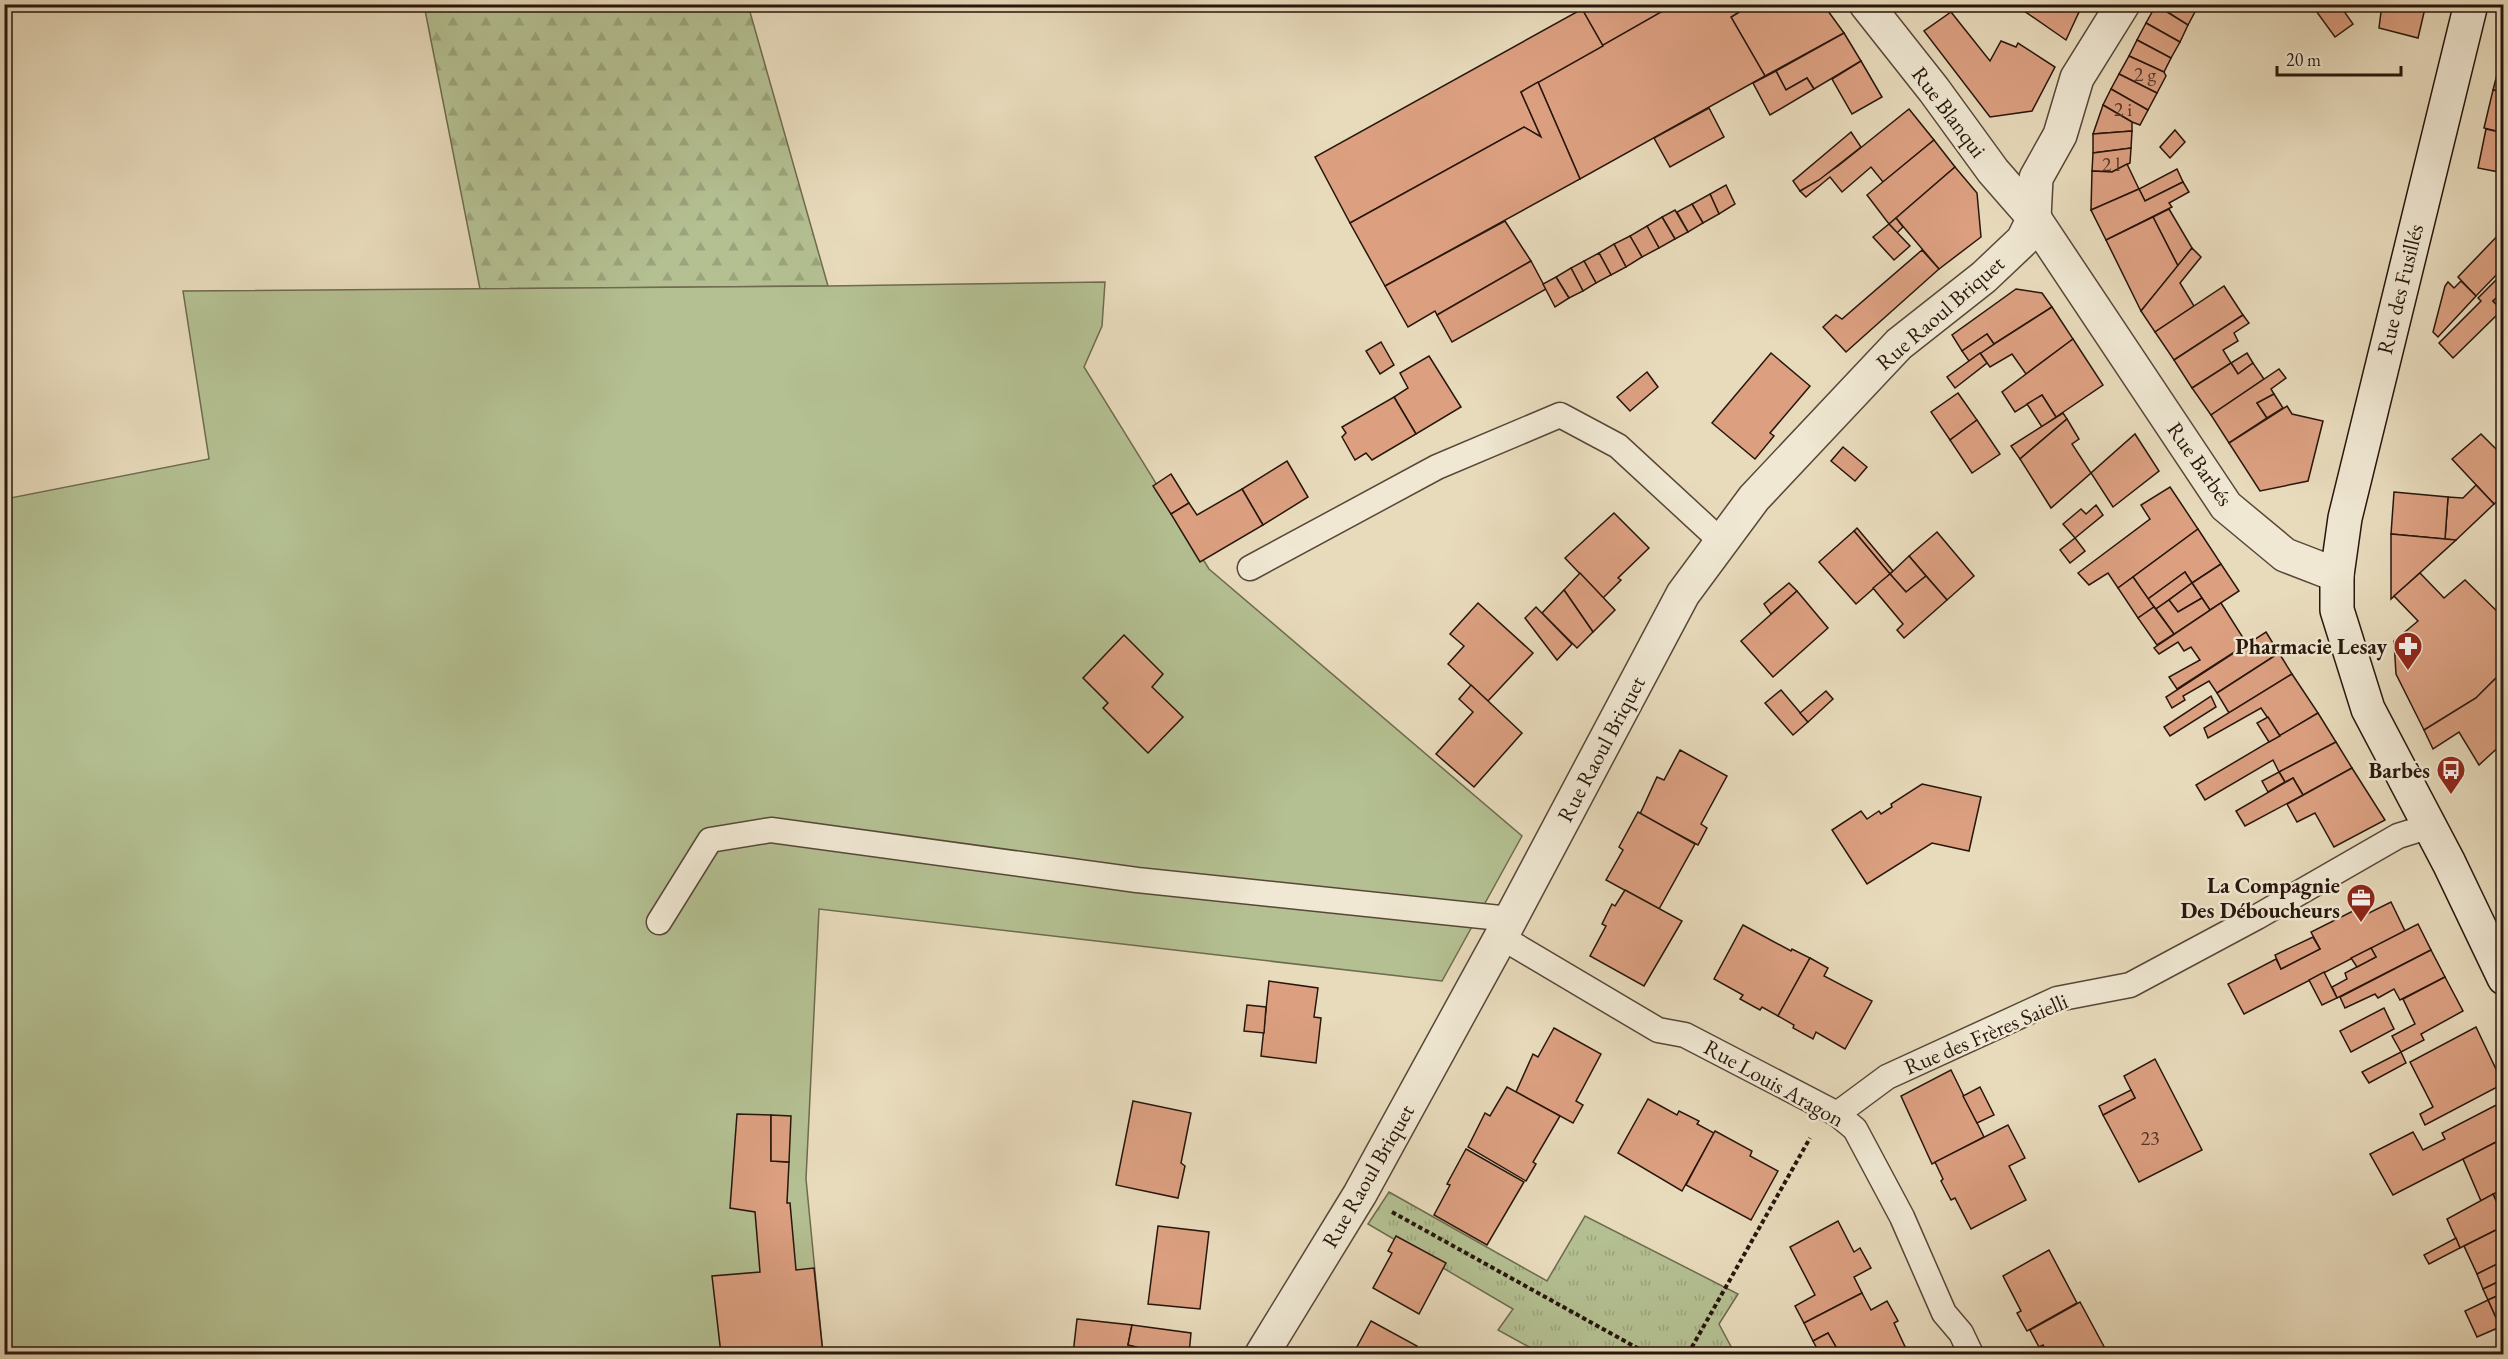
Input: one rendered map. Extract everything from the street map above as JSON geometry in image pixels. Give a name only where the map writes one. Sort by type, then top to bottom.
[{"type":"street","name":"Rue Blanqui","points":[[1866,4],[1934,90],[1993,171],[2034,218]]},
{"type":"street","points":[[2034,218],[2036,178],[2060,135],[2077,78],[2123,4]]},
{"type":"street","name":"Rue des Fusillés","points":[[2337,575],[2351,495],[2471,4]]},
{"type":"street","name":"Rue Raoul Briquet","points":[[1262,1354],[1360,1194],[1506,928],[1683,594],[1754,498],[1899,344],[1984,277],[2023,240],[2034,218]]},
{"type":"street","name":"Rue Barbés","points":[[2034,218],[2226,506],[2285,555],[2337,575]]},
{"type":"street","points":[[2337,575],[2337,610],[2368,710],[2430,826],[2504,978]]},
{"type":"lane","points":[[1250,568],[1437,467],[1560,415],[1618,446],[1722,542]]},
{"type":"lane","name":"Rue des Frères Saielli","points":[[1832,1111],[1887,1077],[2057,999],[2130,985],[2257,917],[2398,836],[2430,826]]},
{"type":"lane","points":[[659,922],[710,840],[771,830],[1506,928]]},
{"type":"lane","name":"Rue Louis Aragon","points":[[1506,928],[1658,1030],[1685,1035],[1832,1111],[1855,1129],[1902,1217],[1944,1313],[1960,1333],[1971,1354]]},
{"type":"path","points":[[1688,1354],[1832,1111]]},
{"type":"path","points":[[1360,1194],[1648,1354]]},
{"type":"green space","points":[[424,5],[748,5],[828,286],[480,289]]},
{"type":"green space","points":[[1105,282],[1102,326],[1084,367],[1209,569],[1522,836],[1442,981],[819,909],[806,1179],[823,1354],[5,1354],[5,499],[209,459],[183,291]]},
{"type":"green space","points":[[1389,1192],[1547,1281],[1585,1216],[1738,1294],[1719,1324],[1735,1354],[1542,1354],[1498,1330],[1513,1309],[1368,1224]]},
{"type":"building","points":[[1590,4],[1644,4],[1647,11],[1659,4],[1674,5],[1603,46],[1582,9]]},
{"type":"building","points":[[1675,4],[1752,4],[1731,17],[1765,76],[1580,179],[1538,82]]},
{"type":"building","points":[[1752,4],[1823,4],[1844,33],[1765,76],[1731,17]]},
{"type":"building","points":[[2014,4],[2068,4],[2079,12],[2066,40]]},
{"type":"building","points":[[2068,4],[2083,4],[2079,12]]},
{"type":"building","points":[[2190,4],[2197,8],[2188,25],[2156,5]]},
{"type":"building","points":[[2311,4],[2339,4],[2353,24],[2335,37]]},
{"type":"building","points":[[2382,4],[2426,4],[2418,38],[2379,28]]},
{"type":"building","points":[[2156,5],[2188,25],[2180,42],[2146,23]]},
{"type":"building","points":[[1582,9],[1603,46],[1521,92],[1541,137],[1524,127],[1350,223],[1315,157]]},
{"type":"building","points":[[1951,12],[1990,61],[2001,41],[2016,47],[2018,43],[2055,67],[2032,111],[1990,117],[1924,31]]},
{"type":"building","points":[[2146,23],[2180,42],[2171,58],[2137,40]]},
{"type":"building","points":[[1844,33],[1861,61],[1814,89],[1807,78],[1786,90],[1776,71]]},
{"type":"building","points":[[2137,40],[2171,58],[2164,72],[2129,56]]},
{"type":"building","points":[[2504,52],[2504,92],[2493,90]]},
{"type":"building","points":[[2129,56],[2164,72],[2166,76],[2157,93],[2119,74]]},
{"type":"building","points":[[1861,61],[1882,97],[1852,114],[1832,79]]},
{"type":"building","points":[[1776,71],[1786,90],[1807,78],[1814,89],[1770,115],[1753,83]]},
{"type":"building","points":[[2119,74],[2157,93],[2148,110],[2111,89]]},
{"type":"building","points":[[1538,82],[1580,179],[1385,286],[1350,223],[1524,127],[1541,137],[1521,92]]},
{"type":"building","points":[[2111,89],[2148,110],[2140,125],[2103,105]]},
{"type":"building","points":[[2493,90],[2504,92],[2504,133],[2484,128]]},
{"type":"building","points":[[2103,105],[2132,122],[2132,131],[2093,134]]},
{"type":"building","points":[[1709,108],[1724,137],[1670,167],[1654,138]]},
{"type":"building","points":[[1909,109],[1934,140],[1883,182],[1871,167],[1842,192],[1830,177],[1806,197],[1800,191],[1838,166]]},
{"type":"building","points":[[2486,129],[2504,133],[2504,173],[2478,168]]},
{"type":"building","points":[[2175,130],[2185,142],[2170,158],[2160,147]]},
{"type":"building","points":[[2132,131],[2131,148],[2093,153],[2093,134]]},
{"type":"building","points":[[1851,132],[1861,147],[1819,180],[1800,191],[1793,181]]},
{"type":"building","points":[[1934,140],[1955,167],[1889,224],[1867,195]]},
{"type":"building","points":[[2131,148],[2130,163],[2112,172],[2092,171],[2093,153]]},
{"type":"building","points":[[2127,164],[2139,189],[2091,210],[2092,171],[2112,172]]},
{"type":"building","points":[[1955,167],[1977,193],[1981,237],[1939,269],[1896,218]]},
{"type":"building","points":[[2177,169],[2183,182],[2145,201],[2139,189]]},
{"type":"building","points":[[2183,182],[2189,192],[2169,203],[2172,207],[2106,240],[2091,210],[2139,189],[2145,201]]},
{"type":"building","points":[[1726,185],[1735,204],[1719,214],[1710,194]]},
{"type":"building","points":[[1710,194],[1719,214],[1703,223],[1692,204]]},
{"type":"building","points":[[1692,204],[1703,223],[1688,232],[1677,212]]},
{"type":"building","points":[[2169,209],[2192,248],[2178,266],[2153,217]]},
{"type":"building","points":[[1675,210],[1688,232],[1675,239],[1662,217]]},
{"type":"building","points":[[1662,217],[1675,239],[1659,248],[1647,226]]},
{"type":"building","points":[[2153,217],[2178,266],[2141,311],[2106,240]]},
{"type":"building","points":[[1896,218],[1903,227],[1897,233],[1889,224]]},
{"type":"building","points":[[1505,221],[1531,261],[1437,315],[1435,311],[1408,327],[1385,286]]},
{"type":"building","points":[[1889,224],[1910,246],[1894,260],[1873,237]]},
{"type":"building","points":[[1647,226],[1659,248],[1642,257],[1630,236]]},
{"type":"building","points":[[2504,229],[2504,267],[2476,296],[2458,277]]},
{"type":"building","points":[[1630,236],[1642,257],[1626,267],[1614,244]]},
{"type":"building","points":[[1614,244],[1626,267],[1611,275],[1599,253]]},
{"type":"building","points":[[2192,248],[2201,257],[2180,283],[2194,306],[2155,332],[2141,311]]},
{"type":"building","points":[[1922,250],[1939,269],[1846,352],[1823,327],[1836,315],[1842,319]]},
{"type":"building","points":[[1599,253],[1611,275],[1596,283],[1584,261]]},
{"type":"building","points":[[1531,261],[1546,289],[1452,342],[1437,315]]},
{"type":"building","points":[[1584,261],[1596,283],[1583,291],[1571,268]]},
{"type":"building","points":[[1571,268],[1583,291],[1569,298],[1556,277]]},
{"type":"building","points":[[2504,272],[2504,291],[2493,301],[2502,310],[2453,358],[2439,343],[2481,301],[2478,298]]},
{"type":"building","points":[[1556,277],[1569,298],[1555,307],[1543,284]]},
{"type":"building","points":[[2461,281],[2476,296],[2438,337],[2433,332],[2445,286],[2448,282],[2454,288]]},
{"type":"building","points":[[2224,286],[2243,315],[2174,360],[2155,332]]},
{"type":"building","points":[[2016,289],[2042,293],[2052,307],[1994,344],[1987,334],[1962,351],[1952,335]]},
{"type":"building","points":[[2504,291],[2504,309],[2502,310],[2493,301]]},
{"type":"building","points":[[2052,307],[2073,339],[2026,374],[2012,354],[1990,367],[1980,353]]},
{"type":"building","points":[[2243,315],[2249,323],[2234,333],[2238,341],[2223,350],[2231,363],[2192,388],[2174,360]]},
{"type":"building","points":[[1987,334],[1994,344],[1969,361],[1962,351]]},
{"type":"building","points":[[2073,339],[2103,385],[2056,417],[2042,395],[2015,412],[2002,392]]},
{"type":"building","points":[[1381,342],[1394,365],[1380,374],[1366,351]]},
{"type":"building","points":[[1771,353],[1810,386],[1770,433],[1774,436],[1755,459],[1712,423]]},
{"type":"building","points":[[1980,353],[1987,363],[1955,388],[1947,377]]},
{"type":"building","points":[[2247,353],[2253,363],[2238,374],[2231,363]]},
{"type":"building","points":[[1429,356],[1461,407],[1416,434],[1394,397],[1408,388],[1400,373]]},
{"type":"building","points":[[2231,363],[2238,374],[2253,363],[2264,379],[2211,415],[2192,388]]},
{"type":"building","points":[[2279,369],[2286,378],[2271,389],[2274,394],[2257,403],[2267,418],[2229,443],[2211,415]]},
{"type":"building","points":[[1647,372],[1658,387],[1630,411],[1617,397]]},
{"type":"building","points":[[1958,393],[1977,420],[1950,440],[1931,412]]},
{"type":"building","points":[[2274,394],[2283,408],[2267,418],[2257,403]]},
{"type":"building","points":[[2042,395],[2056,417],[2042,427],[2027,404]]},
{"type":"building","points":[[1394,397],[1416,434],[1372,460],[1366,453],[1355,460],[1342,437],[1346,433],[1342,427]]},
{"type":"building","points":[[2287,406],[2292,414],[2323,421],[2308,481],[2260,491],[2229,443]]},
{"type":"building","points":[[2063,413],[2067,419],[2020,459],[2011,446]]},
{"type":"building","points":[[2067,419],[2079,439],[2072,444],[2091,473],[2051,508],[2020,459]]},
{"type":"building","points":[[1977,420],[2000,454],[1972,473],[1950,440]]},
{"type":"building","points":[[2135,434],[2159,471],[2113,507],[2091,473]]},
{"type":"building","points":[[2481,434],[2504,457],[2504,495],[2494,504],[2452,459]]},
{"type":"building","points":[[1843,447],[1867,467],[1855,481],[1831,461]]},
{"type":"building","points":[[1287,461],[1308,497],[1263,525],[1242,489]]},
{"type":"building","points":[[1171,474],[1189,503],[1171,514],[1153,486]]},
{"type":"building","points":[[2476,485],[2494,504],[2456,540],[2445,539],[2448,497],[2463,498]]},
{"type":"building","points":[[2170,487],[2198,529],[2118,588],[2108,573],[2089,585],[2078,573],[2150,519],[2141,505]]},
{"type":"building","points":[[1242,489],[1263,525],[1200,562],[1171,514],[1189,503],[1197,515]]},
{"type":"building","points":[[2394,492],[2448,497],[2445,539],[2391,534]]},
{"type":"building","points":[[2096,505],[2103,515],[2075,538],[2063,524],[2081,509],[2086,514]]},
{"type":"building","points":[[1614,513],[1649,548],[1618,578],[1621,580],[1603,598],[1565,558]]},
{"type":"building","points":[[1857,528],[1893,571],[1890,574],[1854,531]]},
{"type":"building","points":[[2198,529],[2221,564],[2192,583],[2185,572],[2148,599],[2133,577]]},
{"type":"building","points":[[1854,531],[1890,574],[1856,604],[1819,562]]},
{"type":"building","points":[[1937,532],[1974,576],[1947,600],[1909,556]]},
{"type":"building","points":[[2391,534],[2445,539],[2456,540],[2391,599]]},
{"type":"building","points":[[2075,538],[2085,551],[2070,563],[2060,550]]},
{"type":"building","points":[[1909,556],[1926,576],[1906,592],[1890,574]]},
{"type":"building","points":[[2221,564],[2239,591],[2210,610],[2192,583]]},
{"type":"building","points":[[2185,572],[2192,583],[2156,609],[2148,599]]},
{"type":"building","points":[[1580,573],[1615,610],[1593,632],[1564,590]]},
{"type":"building","points":[[2420,573],[2444,598],[2465,580],[2504,618],[2504,670],[2476,698],[2424,730],[2396,674],[2394,641],[2418,621],[2394,596]]},
{"type":"building","points":[[1890,574],[1906,592],[1926,576],[1947,600],[1904,638],[1897,630],[1903,624],[1873,588]]},
{"type":"building","points":[[2133,577],[2154,607],[2138,618],[2118,588]]},
{"type":"building","points":[[1789,583],[1797,591],[1771,614],[1764,604]]},
{"type":"building","points":[[2192,583],[2202,598],[2178,612],[2169,600]]},
{"type":"building","points":[[1564,590],[1593,632],[1577,648],[1542,613]]},
{"type":"building","points":[[1797,591],[1828,628],[1773,677],[1741,641]]},
{"type":"building","points":[[2202,598],[2210,610],[2174,634],[2156,609],[2169,600],[2178,612]]},
{"type":"building","points":[[1478,603],[1533,653],[1488,701],[1448,664],[1464,646],[1450,634]]},
{"type":"building","points":[[2221,603],[2247,644],[2177,689],[2169,677],[2200,660],[2191,647],[2184,651],[2178,642],[2159,654],[2154,648]]},
{"type":"building","points":[[1536,607],[1572,644],[1557,660],[1525,618]]},
{"type":"building","points":[[2154,607],[2174,634],[2157,645],[2138,618]]},
{"type":"building","points":[[2266,632],[2279,653],[2217,693],[2209,681],[2183,696],[2185,700],[2172,708],[2166,697]]},
{"type":"building","points":[[1124,635],[1163,674],[1152,687],[1183,717],[1148,753],[1103,708],[1108,703],[1083,678]]},
{"type":"building","points":[[2279,653],[2292,674],[2229,713],[2217,693]]},
{"type":"building","points":[[2503,671],[2504,742],[2479,765],[2459,732],[2433,749],[2424,730],[2476,698]]},
{"type":"building","points":[[2292,674],[2318,713],[2280,736],[2261,708],[2208,738],[2204,728]]},
{"type":"building","points":[[1471,685],[1522,733],[1474,787],[1436,754],[1473,712],[1459,699]]},
{"type":"building","points":[[1781,690],[1808,722],[1793,735],[1765,703]]},
{"type":"building","points":[[1826,691],[1833,699],[1808,722],[1800,713]]},
{"type":"building","points":[[2211,696],[2216,707],[2170,736],[2164,727]]},
{"type":"building","points":[[2318,713],[2336,742],[2279,772],[2273,760],[2205,800],[2196,785]]},
{"type":"building","points":[[2268,717],[2280,736],[2269,742],[2257,723]]},
{"type":"building","points":[[2336,742],[2352,768],[2303,795],[2293,778],[2285,782],[2279,772]]},
{"type":"building","points":[[1680,750],[1727,776],[1701,824],[1707,828],[1698,845],[1640,814],[1657,777],[1664,780]]},
{"type":"building","points":[[2352,768],[2385,820],[2334,847],[2315,813],[2297,822],[2287,804]]},
{"type":"building","points":[[2279,772],[2285,782],[2268,792],[2262,781]]},
{"type":"building","points":[[2293,778],[2303,795],[2245,826],[2236,811]]},
{"type":"building","points":[[1922,784],[1981,797],[1969,851],[1932,843],[1867,884],[1832,830],[1861,811],[1867,819],[1879,811],[1881,814],[1892,807],[1891,804]]},
{"type":"building","points":[[1638,812],[1695,844],[1659,909],[1606,880],[1623,850],[1619,847]]},
{"type":"building","points":[[1625,890],[1682,921],[1644,986],[1590,956],[1606,926],[1602,924],[1612,904],[1615,906]]},
{"type":"building","points":[[2391,902],[2405,931],[2244,1014],[2228,984],[2276,959],[2281,969],[2320,949],[2311,932],[2361,907],[2365,915]]},
{"type":"building","points":[[2418,924],[2431,950],[2337,998],[2332,987],[2347,979],[2345,973],[2376,957],[2371,948]]},
{"type":"building","points":[[1743,925],[1791,951],[1792,949],[1810,958],[1778,1016],[1762,1007],[1760,1010],[1740,999],[1743,995],[1714,979]]},
{"type":"building","points":[[2313,937],[2320,949],[2281,969],[2275,955]]},
{"type":"building","points":[[2371,948],[2376,957],[2357,967],[2351,958]]},
{"type":"building","points":[[2431,950],[2445,977],[2400,1000],[2394,989],[2378,998],[2375,994],[2345,1008],[2340,997]]},
{"type":"building","points":[[1810,958],[1828,968],[1824,976],[1872,1001],[1845,1049],[1816,1032],[1813,1039],[1778,1016]]},
{"type":"building","points":[[2324,972],[2337,998],[2322,1005],[2309,980]]},
{"type":"building","points":[[2445,977],[2463,1011],[2421,1034],[2424,1040],[2401,1052],[2392,1036],[2415,1024],[2403,999]]},
{"type":"building","points":[[1269,981],[1318,988],[1314,1017],[1321,1018],[1316,1063],[1261,1056]]},
{"type":"building","points":[[1247,1005],[1266,1007],[1264,1033],[1244,1031]]},
{"type":"building","points":[[2384,1008],[2394,1029],[2351,1052],[2340,1031]]},
{"type":"building","points":[[2476,1027],[2503,1084],[2425,1125],[2420,1114],[2433,1107],[2410,1062]]},
{"type":"building","points":[[1554,1028],[1601,1054],[1576,1101],[1583,1105],[1573,1123],[1516,1092],[1533,1054],[1538,1057]]},
{"type":"building","points":[[2401,1052],[2406,1063],[2369,1083],[2362,1072]]},
{"type":"building","points":[[2155,1059],[2202,1150],[2139,1182],[2103,1115],[2135,1098],[2124,1076]]},
{"type":"building","points":[[1951,1070],[1984,1137],[1932,1164],[1901,1096]]},
{"type":"building","points":[[1507,1087],[1560,1116],[1533,1162],[1536,1164],[1526,1181],[1468,1147],[1485,1113],[1490,1116]]},
{"type":"building","points":[[1980,1087],[1994,1115],[1977,1123],[1963,1096]]},
{"type":"building","points":[[2131,1090],[2135,1098],[2103,1115],[2099,1106]]},
{"type":"building","points":[[1648,1099],[1677,1115],[1679,1111],[1699,1121],[1697,1124],[1714,1133],[1682,1191],[1618,1153]]},
{"type":"building","points":[[1133,1101],[1191,1113],[1181,1163],[1185,1166],[1178,1198],[1116,1185]]},
{"type":"building","points":[[2504,1101],[2504,1138],[2393,1195],[2370,1154],[2413,1132],[2423,1150],[2445,1139],[2442,1133]]},
{"type":"building","points":[[737,1114],[771,1115],[771,1161],[789,1162],[787,1203],[790,1203],[796,1270],[814,1268],[823,1354],[721,1354],[712,1276],[760,1272],[755,1212],[730,1208]]},
{"type":"building","points":[[771,1115],[791,1116],[789,1162],[771,1161]]},
{"type":"building","points":[[2008,1125],[2025,1158],[2009,1166],[2026,1200],[1971,1229],[1955,1198],[1951,1200],[1941,1181],[1943,1179],[1935,1162]]},
{"type":"building","points":[[1715,1131],[1752,1151],[1750,1156],[1778,1171],[1751,1220],[1686,1185]]},
{"type":"building","points":[[2504,1138],[2504,1189],[2481,1201],[2463,1159]]},
{"type":"building","points":[[1466,1149],[1524,1182],[1487,1245],[1434,1215],[1450,1185],[1447,1184]]},
{"type":"building","points":[[2504,1189],[2504,1218],[2493,1194]]},
{"type":"building","points":[[2493,1194],[2504,1218],[2504,1226],[2460,1248],[2447,1219]]},
{"type":"building","points":[[1838,1221],[1854,1252],[1860,1248],[1871,1268],[1854,1277],[1862,1293],[1804,1323],[1795,1306],[1815,1295],[1790,1247]]},
{"type":"building","points":[[1158,1226],[1209,1232],[1200,1309],[1148,1304]]},
{"type":"building","points":[[2504,1226],[2504,1261],[2477,1274],[2464,1246]]},
{"type":"building","points":[[1396,1236],[1446,1263],[1419,1314],[1373,1288],[1392,1253],[1388,1251]]},
{"type":"building","points":[[2456,1238],[2460,1248],[2429,1264],[2424,1255]]},
{"type":"building","points":[[2049,1250],[2077,1303],[2027,1331],[2017,1313],[2021,1311],[2003,1276]]},
{"type":"building","points":[[2497,1264],[2504,1279],[2483,1289],[2477,1274]]},
{"type":"building","points":[[2504,1279],[2504,1293],[2488,1300],[2483,1289]]},
{"type":"building","points":[[1862,1293],[1871,1310],[1887,1301],[1898,1321],[1894,1323],[1908,1353],[1840,1354],[1828,1333],[1813,1341],[1804,1323]]},
{"type":"building","points":[[2504,1293],[2504,1325],[2500,1327],[2488,1300]]},
{"type":"building","points":[[2488,1300],[2500,1327],[2477,1337],[2465,1311]]},
{"type":"building","points":[[2080,1302],[2108,1354],[2048,1354],[2043,1345],[2039,1347],[2030,1330]]},
{"type":"building","points":[[1077,1319],[1132,1325],[1128,1345],[1137,1347],[1136,1354],[1073,1354]]},
{"type":"building","points":[[1371,1321],[1417,1346],[1413,1354],[1353,1354]]},
{"type":"building","points":[[1132,1325],[1191,1333],[1189,1354],[1136,1354],[1137,1347],[1128,1345]]},
{"type":"building","points":[[1828,1333],[1840,1354],[1820,1354],[1813,1341]]},
{"type":"place","name":"Pharmacie Lesay","points":[[2408,672]]},
{"type":"place","name":"Barbès","points":[[2451,796]]},
{"type":"place","name":"La Compagnie Des Déboucheurs","points":[[2361,924]]}]
